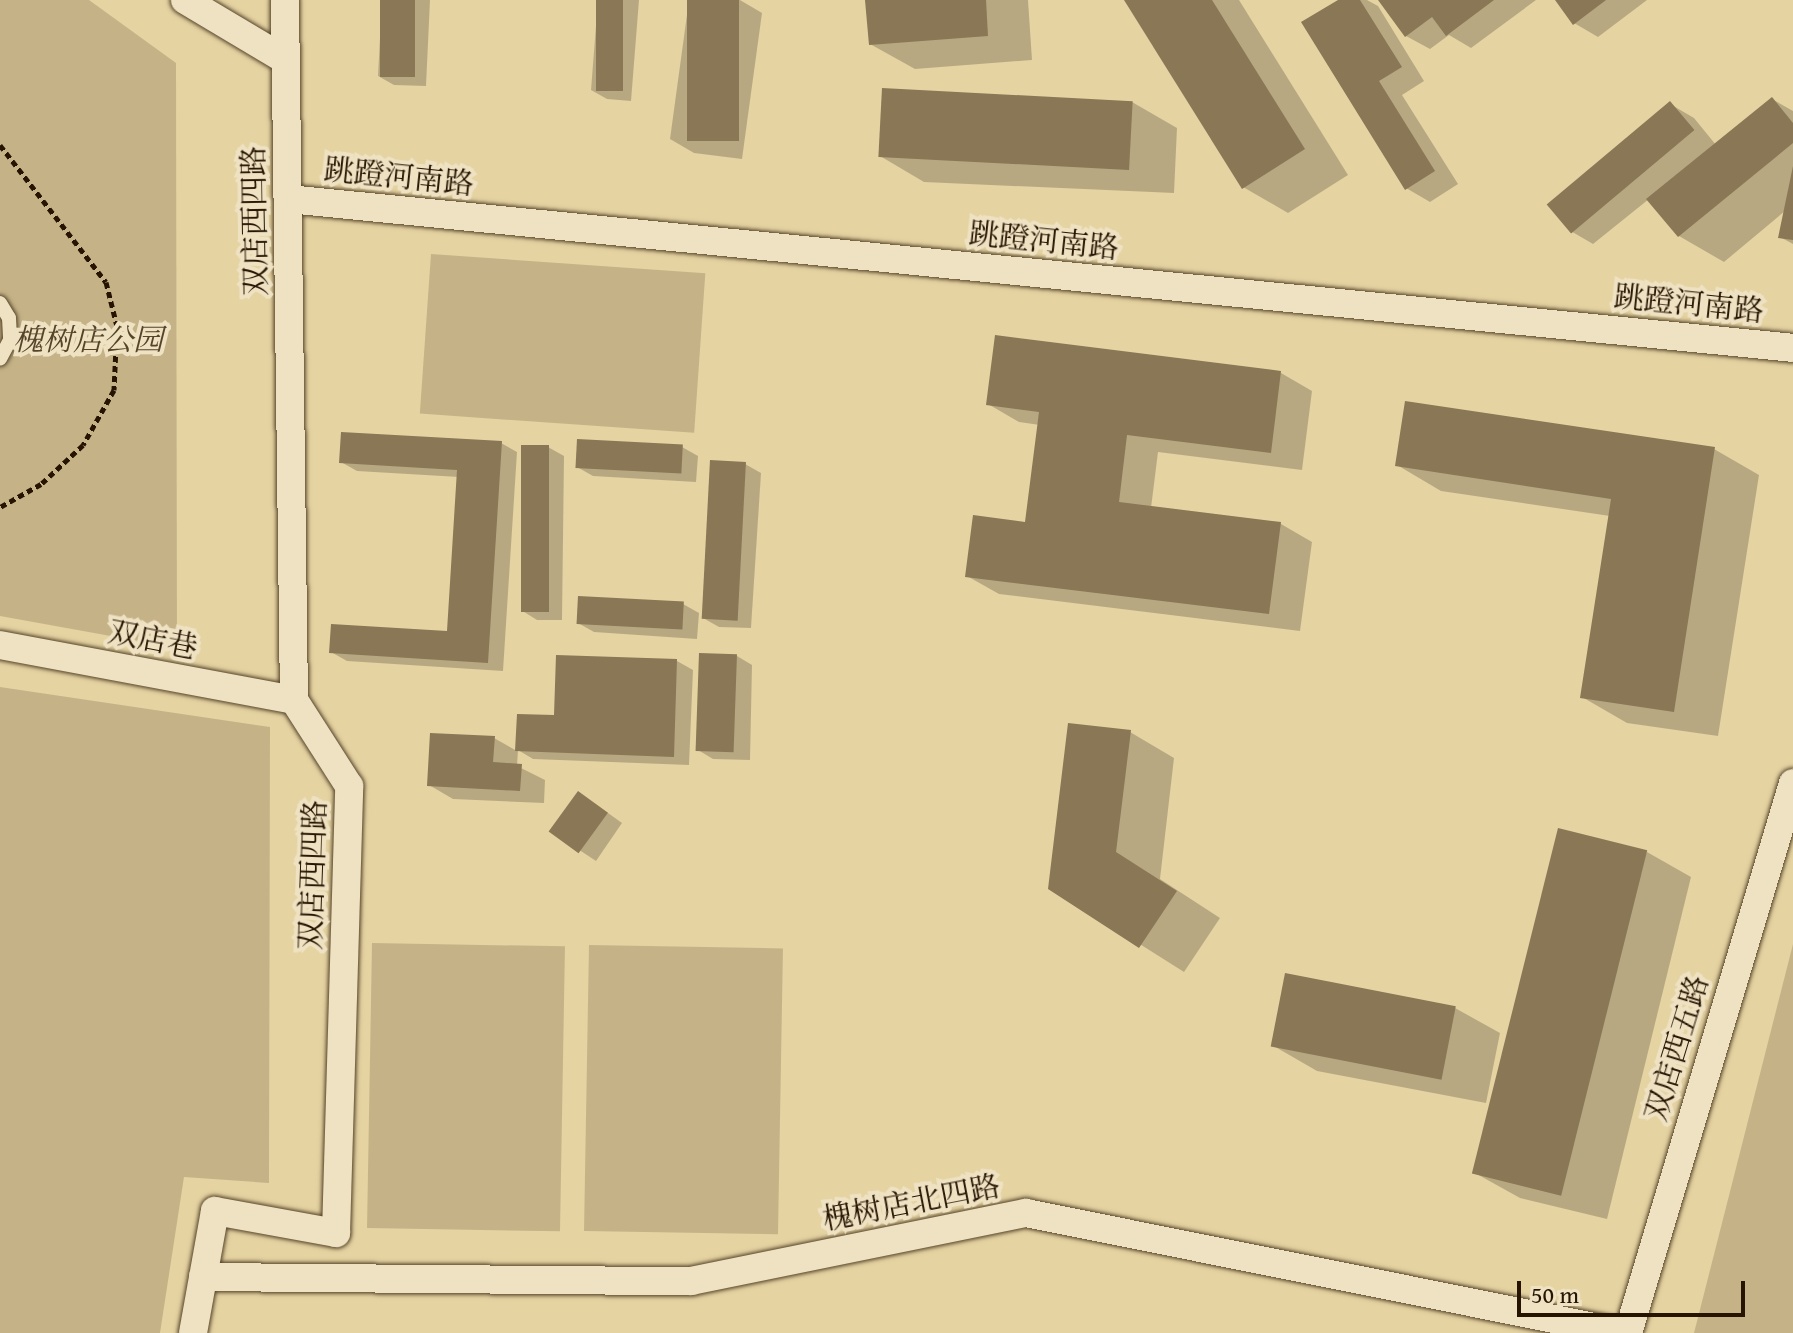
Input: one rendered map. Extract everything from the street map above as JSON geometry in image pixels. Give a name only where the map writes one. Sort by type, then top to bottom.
[{"type":"street","points":[[185,0],[284,59]]},
{"type":"street","name":"双店西四路","points":[[193,1333],[215,1211],[336,1233],[349,786],[294,700],[285,0]]},
{"type":"street","name":"跳蹬河南路","points":[[288,199],[1793,348]]},
{"type":"street","name":"双店巷","points":[[0,645],[294,700]]},
{"type":"street","name":"双店西五路","points":[[1626,1333],[1793,783]]},
{"type":"street","name":"槐树店北四路","points":[[203,1277],[691,1281],[1026,1213],[1626,1333]]},
{"type":"lane","points":[[0,303],[9,318],[10,340],[0,359]]},
{"type":"path","points":[[0,145],[106,282],[117,326],[114,390],[83,445],[41,484],[0,507]]},
{"type":"green space","name":"槐树店公园","points":[[0,0],[89,0],[176,63],[177,648],[0,616]]},
{"type":"green space","points":[[431,254],[705,273],[694,433],[420,414]]},
{"type":"green space","points":[[0,687],[270,727],[269,1183],[184,1177],[160,1333],[0,1333]]},
{"type":"green space","points":[[372,943],[565,946],[560,1231],[367,1228]]},
{"type":"green space","points":[[1793,944],[1793,1333],[1694,1333]]},
{"type":"green space","points":[[589,945],[783,948],[778,1234],[584,1231]]},
{"type":"building","points":[[380,0],[415,0],[415,77],[380,77]]},
{"type":"building","points":[[596,0],[623,0],[623,91],[596,91]]},
{"type":"building","points":[[687,0],[739,0],[739,141],[687,141]]},
{"type":"building","points":[[865,0],[986,0],[988,36],[869,45]]},
{"type":"building","points":[[1124,0],[1212,0],[1305,149],[1242,189]]},
{"type":"building","points":[[1338,0],[1360,0],[1402,67],[1379,81],[1435,171],[1405,190],[1301,22]]},
{"type":"building","points":[[1378,0],[1494,0],[1446,36],[1432,17],[1405,37]]},
{"type":"building","points":[[1555,0],[1606,0],[1573,25]]},
{"type":"building","points":[[882,88],[1133,101],[1129,170],[878,157]]},
{"type":"building","points":[[1772,97],[1793,123],[1793,143],[1678,237],[1646,199]]},
{"type":"building","points":[[1670,101],[1694,130],[1571,234],[1547,204]]},
{"type":"building","points":[[1793,166],[1793,240],[1778,238]]},
{"type":"building","points":[[995,335],[1281,371],[1271,453],[1127,435],[1119,502],[1281,522],[1269,614],[965,577],[973,515],[1025,522],[1039,412],[986,405]]},
{"type":"building","points":[[1405,401],[1715,447],[1674,712],[1580,698],[1611,499],[1395,466]]},
{"type":"building","points":[[341,432],[502,441],[488,663],[329,653],[331,624],[447,631],[457,470],[339,463]]},
{"type":"building","points":[[577,439],[683,445],[681,474],[575,468]]},
{"type":"building","points":[[521,445],[549,445],[549,612],[521,612]]},
{"type":"building","points":[[710,460],[746,462],[738,621],[702,619]]},
{"type":"building","points":[[578,596],[684,602],[682,630],[577,624]]},
{"type":"building","points":[[699,653],[737,654],[734,752],[696,751]]},
{"type":"building","points":[[556,655],[677,659],[674,757],[515,751],[517,714],[554,715]]},
{"type":"building","points":[[1068,723],[1131,730],[1116,852],[1177,891],[1139,948],[1048,889]]},
{"type":"building","points":[[430,733],[495,736],[493,762],[522,764],[520,791],[427,786]]},
{"type":"building","points":[[578,791],[608,813],[579,853],[549,831]]},
{"type":"building","points":[[1558,828],[1647,850],[1561,1196],[1472,1173]]},
{"type":"building","points":[[1285,973],[1456,1006],[1441,1080],[1271,1047]]}]
